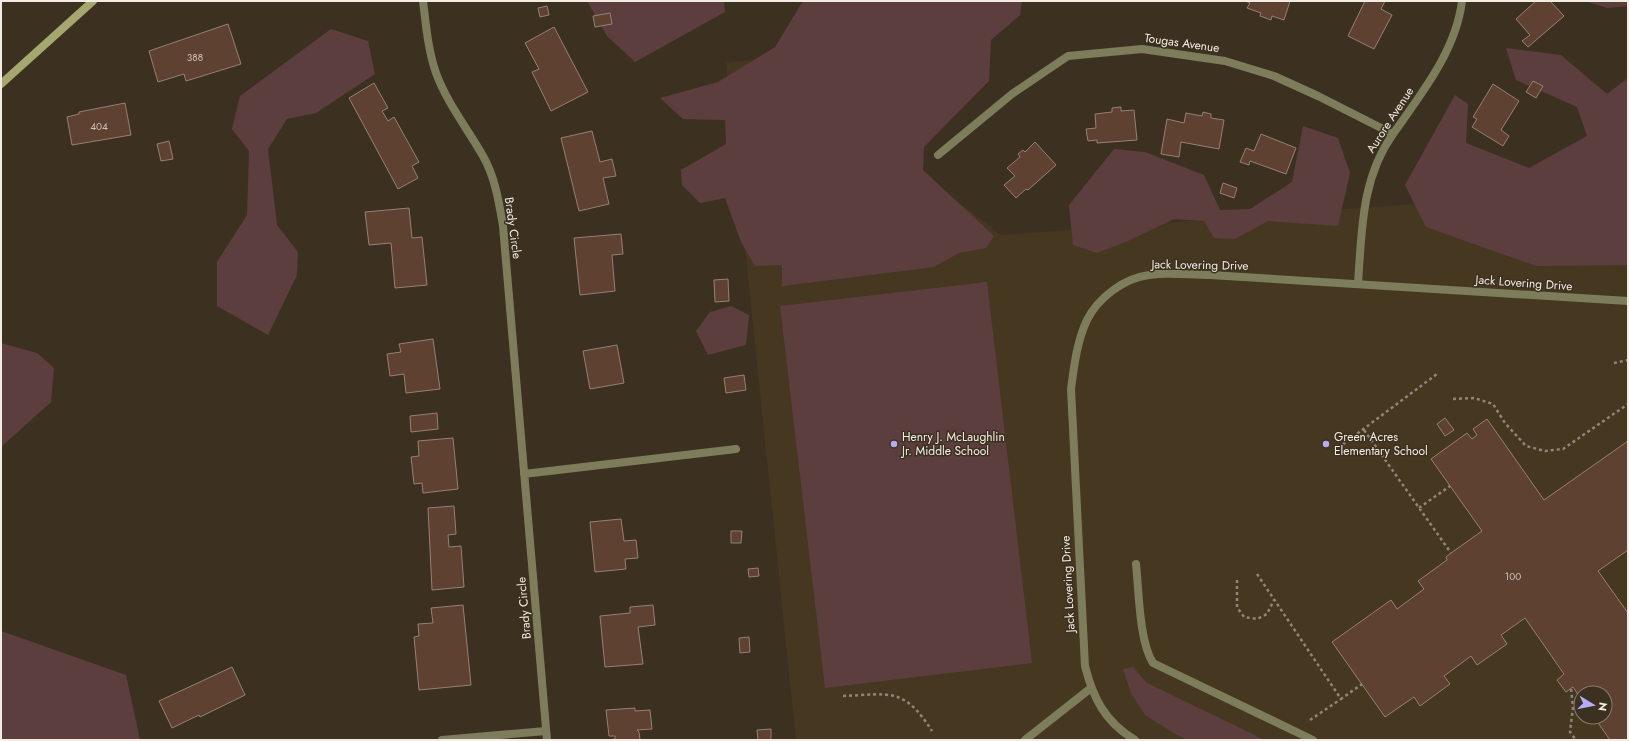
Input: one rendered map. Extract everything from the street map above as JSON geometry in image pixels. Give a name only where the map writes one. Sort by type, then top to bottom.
[{"type":"main road","points":[[1,84],[93,1]]},
{"type":"street","name":"Brady Circle","points":[[423,1],[430,51],[436,73],[445,93],[483,156],[492,176],[499,201],[503,226],[547,740]]},
{"type":"street","name":"Aurore Avenue","points":[[1358,283],[1364,208],[1380,154],[1440,62],[1461,13],[1462,1]]},
{"type":"street","name":"Tougas Avenue","points":[[938,155],[1012,94],[1068,56],[1142,49],[1224,61],[1274,76],[1394,134]]},
{"type":"street","name":"Jack Lovering Drive","points":[[1135,740],[1116,726],[1105,715],[1091,688],[1085,666],[1070,389],[1076,354],[1087,320],[1104,298],[1122,283],[1148,274],[1210,275],[1358,283],[1628,301]]},
{"type":"street","points":[[524,474],[736,449]]},
{"type":"street","points":[[1136,564],[1144,639],[1147,654],[1153,663],[1313,740]]},
{"type":"street","points":[[1025,740],[1091,688]]},
{"type":"street","points":[[442,740],[546,731]]},
{"type":"path","points":[[1614,363],[1628,360]]},
{"type":"path","points":[[1338,448],[1437,374]]},
{"type":"path","points":[[1453,399],[1474,398],[1493,404],[1505,422],[1526,446],[1546,451],[1563,449],[1628,404]]},
{"type":"path","points":[[1364,430],[1451,553]]},
{"type":"path","points":[[1419,508],[1450,486]]},
{"type":"path","points":[[1257,574],[1341,699]]},
{"type":"path","points":[[1237,580],[1237,608],[1244,617],[1257,619],[1267,614],[1274,599]]},
{"type":"path","points":[[1283,726],[1290,722],[1309,720],[1362,684]]},
{"type":"path","points":[[1571,689],[1573,707],[1570,732],[1576,740]]},
{"type":"path","points":[[843,696],[887,694],[903,698],[922,716],[932,731]]},
{"type":"shaded area","points":[[587,1],[724,1],[725,12],[635,62],[607,36]]},
{"type":"shaded area","points":[[803,1],[1022,1],[1020,15],[991,40],[989,81],[924,147],[923,170],[994,236],[986,248],[959,253],[934,267],[782,286],[782,265],[755,266],[741,242],[725,198],[700,203],[682,185],[681,170],[726,144],[725,120],[683,119],[660,98],[718,82],[775,47]]},
{"type":"shaded area","points":[[1584,1],[1628,1],[1628,6],[1608,8]]},
{"type":"shaded area","points":[[331,29],[368,41],[375,74],[316,113],[287,119],[268,149],[277,225],[298,252],[297,275],[268,335],[217,306],[217,262],[247,215],[249,151],[232,129],[240,96]]},
{"type":"shaded area","name":"Green Acres Elementary School","points":[[906,42],[918,171],[1001,235],[1628,188],[1628,740],[796,740],[726,63]]},
{"type":"shaded area","points":[[1506,48],[1561,55],[1607,94],[1628,78],[1628,265],[1536,266],[1426,227],[1405,185],[1455,95],[1468,104],[1466,143],[1529,168],[1587,136],[1577,107],[1516,80]]},
{"type":"shaded area","points":[[1303,126],[1338,138],[1350,173],[1338,226],[1268,221],[1235,239],[1214,238],[1204,221],[1174,219],[1128,241],[1097,253],[1073,245],[1069,205],[1114,149],[1145,152],[1204,175],[1220,210],[1250,209],[1292,182]]},
{"type":"shaded area","points":[[987,282],[1032,663],[825,688],[780,306]]},
{"type":"shaded area","points":[[731,306],[749,315],[746,345],[708,355],[696,331],[710,312]]},
{"type":"shaded area","points":[[1,343],[37,353],[54,368],[51,402],[1,447]]},
{"type":"shaded area","points":[[1,631],[126,675],[140,740],[1,740]]},
{"type":"shaded area","points":[[1133,667],[1147,683],[1265,740],[1187,740],[1172,732],[1145,715],[1131,693],[1123,669]]},
{"type":"building","points":[[1245,1],[1290,1],[1284,20],[1272,16],[1271,20],[1260,16],[1261,13],[1247,8],[1250,3]]},
{"type":"building","points":[[1365,1],[1385,1],[1381,9],[1392,15],[1374,49],[1348,36]]},
{"type":"building","points":[[1536,1],[1550,1],[1564,16],[1528,47],[1522,41],[1530,35],[1516,19]]},
{"type":"building","points":[[547,6],[549,15],[540,17],[538,8]]},
{"type":"building","points":[[610,13],[612,24],[595,27],[593,16]]},
{"type":"building","points":[[228,24],[241,64],[186,81],[184,74],[158,82],[149,51]]},
{"type":"building","points":[[554,27],[588,92],[551,111],[532,72],[539,69],[525,43]]},
{"type":"building","points":[[1533,81],[1543,86],[1536,98],[1526,92]]},
{"type":"building","points":[[374,83],[388,108],[382,111],[388,121],[394,117],[419,162],[412,166],[418,178],[398,189],[349,98]]},
{"type":"building","points":[[1493,84],[1519,101],[1501,130],[1509,136],[1503,146],[1472,127],[1477,119],[1473,117]]},
{"type":"building","points":[[125,103],[131,135],[72,145],[67,117],[79,114],[79,112]]},
{"type":"building","points":[[1121,107],[1121,111],[1134,110],[1137,140],[1097,143],[1097,140],[1088,141],[1086,129],[1096,128],[1095,114],[1112,112],[1112,108]]},
{"type":"building","points":[[1203,112],[1211,114],[1211,118],[1224,120],[1219,149],[1181,142],[1179,157],[1161,154],[1167,119],[1184,123],[1186,113],[1202,116]]},
{"type":"building","points":[[592,131],[600,162],[612,159],[616,176],[603,178],[609,204],[579,211],[561,138]]},
{"type":"building","points":[[1261,134],[1296,148],[1286,174],[1250,161],[1249,165],[1240,162],[1246,148],[1254,151]]},
{"type":"building","points":[[169,141],[173,159],[161,161],[157,144]]},
{"type":"building","points":[[1035,142],[1056,165],[1028,190],[1026,189],[1016,198],[1004,185],[1015,176],[1007,168],[1020,157],[1018,154],[1023,150],[1025,152]]},
{"type":"building","points":[[1223,183],[1237,188],[1234,198],[1220,193]]},
{"type":"building","points":[[409,208],[412,238],[422,237],[427,285],[395,288],[391,243],[369,245],[365,212]]},
{"type":"building","points":[[621,234],[623,254],[612,255],[615,291],[580,295],[574,238]]},
{"type":"building","points":[[728,279],[729,301],[715,302],[714,280]]},
{"type":"building","points":[[433,339],[440,389],[406,393],[404,374],[390,376],[387,354],[401,352],[399,344]]},
{"type":"building","points":[[617,345],[624,383],[590,389],[583,351]]},
{"type":"building","points":[[744,375],[746,390],[726,393],[724,378]]},
{"type":"building","points":[[437,413],[438,429],[411,432],[410,416]]},
{"type":"building","points":[[1445,418],[1454,430],[1445,436],[1437,424]]},
{"type":"building","points":[[1487,419],[1544,500],[1628,441],[1628,550],[1598,571],[1628,613],[1628,740],[1610,740],[1600,725],[1613,725],[1613,685],[1573,685],[1573,687],[1566,692],[1557,680],[1564,674],[1525,618],[1501,635],[1507,644],[1477,665],[1471,656],[1444,676],[1450,684],[1420,706],[1414,697],[1385,717],[1332,642],[1391,600],[1397,609],[1424,589],[1418,581],[1447,560],[1446,557],[1451,553],[1482,531],[1431,459],[1467,433],[1472,439],[1477,435],[1473,429]]},
{"type":"building","points":[[453,438],[458,489],[423,493],[422,483],[414,484],[411,457],[419,456],[418,441]]},
{"type":"building","points":[[454,506],[456,534],[448,535],[449,547],[461,546],[464,587],[432,590],[428,508]]},
{"type":"building","points":[[621,519],[624,541],[636,540],[638,558],[625,559],[626,569],[595,572],[590,522]]},
{"type":"building","points":[[731,531],[742,531],[741,543],[731,543]]},
{"type":"building","points":[[758,568],[759,576],[749,577],[748,569]]},
{"type":"building","points":[[463,605],[471,685],[419,690],[414,637],[419,636],[418,624],[433,623],[431,608]]},
{"type":"building","points":[[653,605],[655,625],[638,627],[643,664],[605,667],[600,616],[630,613],[630,607]]},
{"type":"building","points":[[749,637],[750,652],[740,653],[739,638]]},
{"type":"building","points":[[232,667],[245,695],[200,717],[199,715],[172,728],[159,701]]},
{"type":"building","points":[[635,708],[635,711],[650,710],[652,729],[637,730],[639,732],[640,740],[608,740],[615,739],[615,736],[609,736],[606,710]]},
{"type":"building","points":[[771,729],[771,740],[758,740],[757,730]]},
{"type":"place","name":"Henry J. McLaughlin Jr. Middle School","points":[[894,444]]},
{"type":"place","name":"Green Acres Elementary School","points":[[1326,444]]}]
